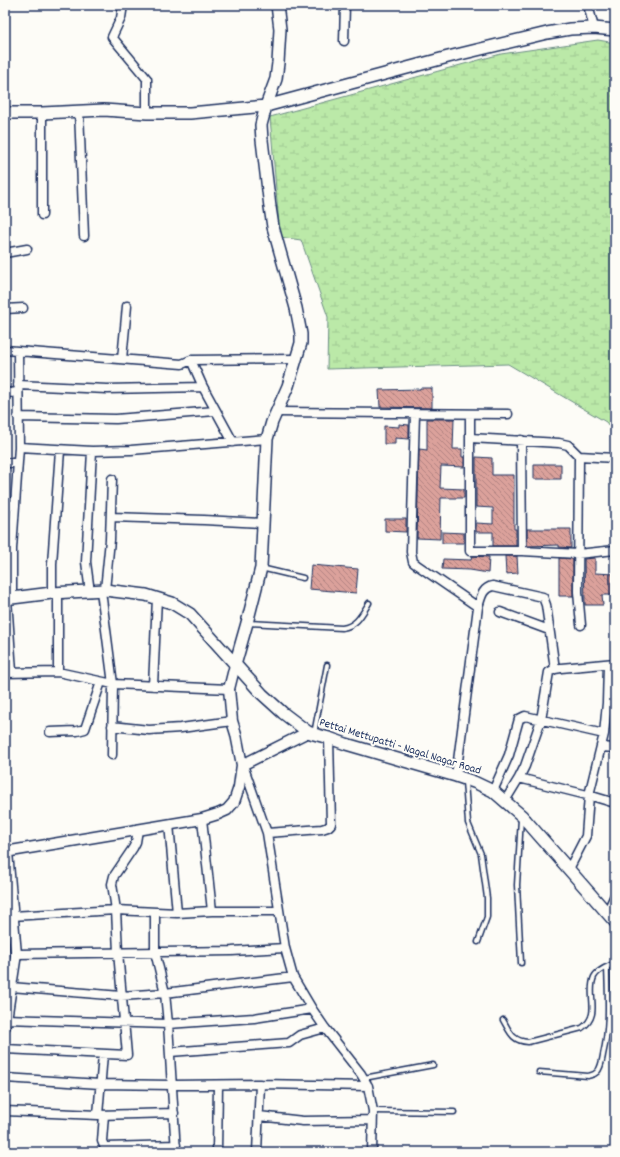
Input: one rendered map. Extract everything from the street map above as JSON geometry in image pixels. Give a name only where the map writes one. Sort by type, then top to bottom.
[{"type":"main road","points":[[235,665],[261,568],[267,439],[272,422],[288,386],[300,343],[301,334],[296,308],[273,227],[266,180],[261,125],[276,79],[280,30],[277,5]]},
{"type":"main road","points":[[5,113],[104,110],[147,113],[190,113],[266,106],[440,59],[570,29],[594,28],[615,30]]},
{"type":"main road","name":"Pettai Mettupatti - Nagal Nagar Road","points":[[8,599],[55,593],[98,591],[146,595],[172,603],[190,614],[235,665],[282,713],[311,733],[460,777],[493,791],[522,816],[615,922]]},
{"type":"street","points":[[123,5],[120,18],[112,37],[147,79],[147,113]]},
{"type":"street","points":[[344,41],[345,5]]},
{"type":"street","points":[[588,5],[594,28]]},
{"type":"street","points":[[79,111],[84,236]]},
{"type":"street","points":[[42,113],[42,215]]},
{"type":"street","points":[[5,253],[27,249]]},
{"type":"street","points":[[122,359],[127,306]]},
{"type":"street","points":[[5,309],[23,308]]},
{"type":"street","points":[[5,350],[182,364],[191,360],[296,359]]},
{"type":"street","points":[[18,351],[19,447],[15,506],[9,537],[9,672],[58,672],[112,684],[229,688]]},
{"type":"street","points":[[191,360],[215,411],[233,442]]},
{"type":"street","points":[[5,393],[18,388],[107,389],[203,387]]},
{"type":"street","points":[[18,417],[116,419],[215,411]]},
{"type":"street","points":[[276,412],[508,414]]},
{"type":"street","points":[[415,414],[412,558],[416,565],[478,607]]},
{"type":"street","points":[[470,414],[470,551],[522,551],[578,554],[615,550]]},
{"type":"street","points":[[470,438],[559,443],[568,446],[579,456],[615,458]]},
{"type":"street","points":[[19,447],[92,451],[131,450],[267,439]]},
{"type":"street","points":[[521,440],[522,551]]},
{"type":"street","points":[[58,672],[55,593],[52,564],[60,450]]},
{"type":"street","points":[[92,451],[86,562],[98,591],[112,684],[112,755]]},
{"type":"street","points":[[579,456],[578,592],[581,625]]},
{"type":"street","points":[[5,463],[17,463]]},
{"type":"street","points":[[98,591],[111,517],[112,479]]},
{"type":"street","points":[[5,504],[15,506]]},
{"type":"street","points":[[111,517],[263,523]]},
{"type":"street","points":[[460,777],[478,607],[483,592],[486,588],[493,586],[543,597],[545,601],[555,669]]},
{"type":"street","points":[[153,686],[156,598]]},
{"type":"street","points":[[500,612],[549,630]]},
{"type":"street","points":[[505,801],[519,778],[541,720],[547,676],[549,672],[555,669],[612,664],[611,703],[589,795],[586,836],[569,869]]},
{"type":"street","points":[[235,665],[229,688],[232,721],[242,765],[267,833],[285,948],[293,977],[325,1028],[364,1078],[368,1086],[373,1111],[372,1152]]},
{"type":"street","points":[[50,732],[77,731],[85,729],[101,682]]},
{"type":"street","points":[[493,791],[509,755],[519,719],[525,716],[604,734]]},
{"type":"street","points":[[112,726],[149,730],[182,728],[232,721]]},
{"type":"street","points":[[242,765],[311,733]]},
{"type":"street","points":[[267,833],[322,829],[331,824],[329,738]]},
{"type":"street","points":[[601,747],[615,748]]},
{"type":"street","points":[[242,765],[239,787],[234,802],[227,810],[218,814],[202,819],[138,830],[6,850],[16,954],[5,1022],[168,1024],[254,1018],[312,1009]]},
{"type":"street","points":[[519,778],[615,803]]},
{"type":"street","points":[[202,819],[212,911]]},
{"type":"street","points":[[169,824],[177,913]]},
{"type":"street","points":[[5,1049],[127,1055],[123,1024],[116,910],[112,884],[114,876],[136,842],[138,830]]},
{"type":"street","points":[[607,913],[615,896]]},
{"type":"street","points":[[12,916],[116,910],[155,913],[279,911]]},
{"type":"street","points":[[103,1054],[100,1084],[102,1141],[104,1146],[176,1148],[165,993],[155,952],[155,913]]},
{"type":"street","points":[[16,954],[232,951],[285,948]]},
{"type":"street","points":[[11,987],[121,996],[165,993],[293,977]]},
{"type":"street","points":[[170,1052],[289,1043],[300,1035],[325,1028]]},
{"type":"street","points":[[5,1078],[100,1084],[368,1086]]},
{"type":"street","points":[[217,1152],[218,1084]]},
{"type":"street","points":[[257,1152],[260,1084]]},
{"type":"street","points":[[5,1111],[101,1115],[174,1113]]},
{"type":"street","points":[[259,1116],[302,1121],[372,1120]]},
{"type":"lane","points":[[261,568],[303,578]]},
{"type":"lane","points":[[247,623],[342,628],[348,627],[360,619],[369,603]]},
{"type":"lane","points":[[311,733],[327,665]]},
{"type":"lane","points":[[460,777],[468,823],[481,854],[487,898],[486,917],[478,942]]},
{"type":"lane","points":[[521,963],[517,865],[522,816]]},
{"type":"lane","points":[[503,1020],[514,1038],[528,1042],[582,1028],[591,1019],[592,984],[594,976],[615,963]]},
{"type":"lane","points":[[539,1072],[588,1076],[594,1075],[598,1071],[607,1037],[607,967]]},
{"type":"lane","points":[[364,1078],[433,1065]]},
{"type":"lane","points":[[373,1111],[454,1112]]},
{"type":"green space","points":[[598,40],[615,43],[615,434],[606,422],[508,364],[327,369],[328,317],[301,240],[280,237],[270,117],[501,54]]},
{"type":"building","points":[[432,388],[432,408],[380,407],[379,390]]},
{"type":"building","points":[[427,419],[454,419],[453,449],[462,449],[462,457],[464,457],[464,467],[441,466],[440,488],[464,489],[464,498],[441,498],[440,539],[417,538],[419,449],[427,450]]},
{"type":"building","points":[[399,424],[409,425],[409,439],[395,438],[395,444],[384,444],[384,426],[399,427]]},
{"type":"building","points":[[476,457],[492,458],[492,475],[514,475],[514,529],[516,529],[516,546],[493,546],[493,532],[476,532],[476,523],[493,524],[493,508],[476,507]]},
{"type":"building","points":[[534,464],[561,464],[561,479],[534,479]]},
{"type":"building","points":[[385,519],[406,519],[406,532],[385,531]]},
{"type":"building","points":[[527,529],[571,529],[571,548],[559,547],[559,545],[527,546]]},
{"type":"building","points":[[442,532],[464,533],[464,543],[442,543]]},
{"type":"building","points":[[472,556],[489,557],[488,573],[470,570],[442,569],[443,559],[471,560]]},
{"type":"building","points":[[505,556],[517,556],[518,573],[506,574]]},
{"type":"building","points":[[559,558],[573,559],[573,596],[559,596]]},
{"type":"building","points":[[595,558],[595,573],[615,574],[615,595],[602,595],[603,605],[585,605],[584,559]]},
{"type":"building","points":[[311,565],[358,569],[356,593],[309,589]]}]
